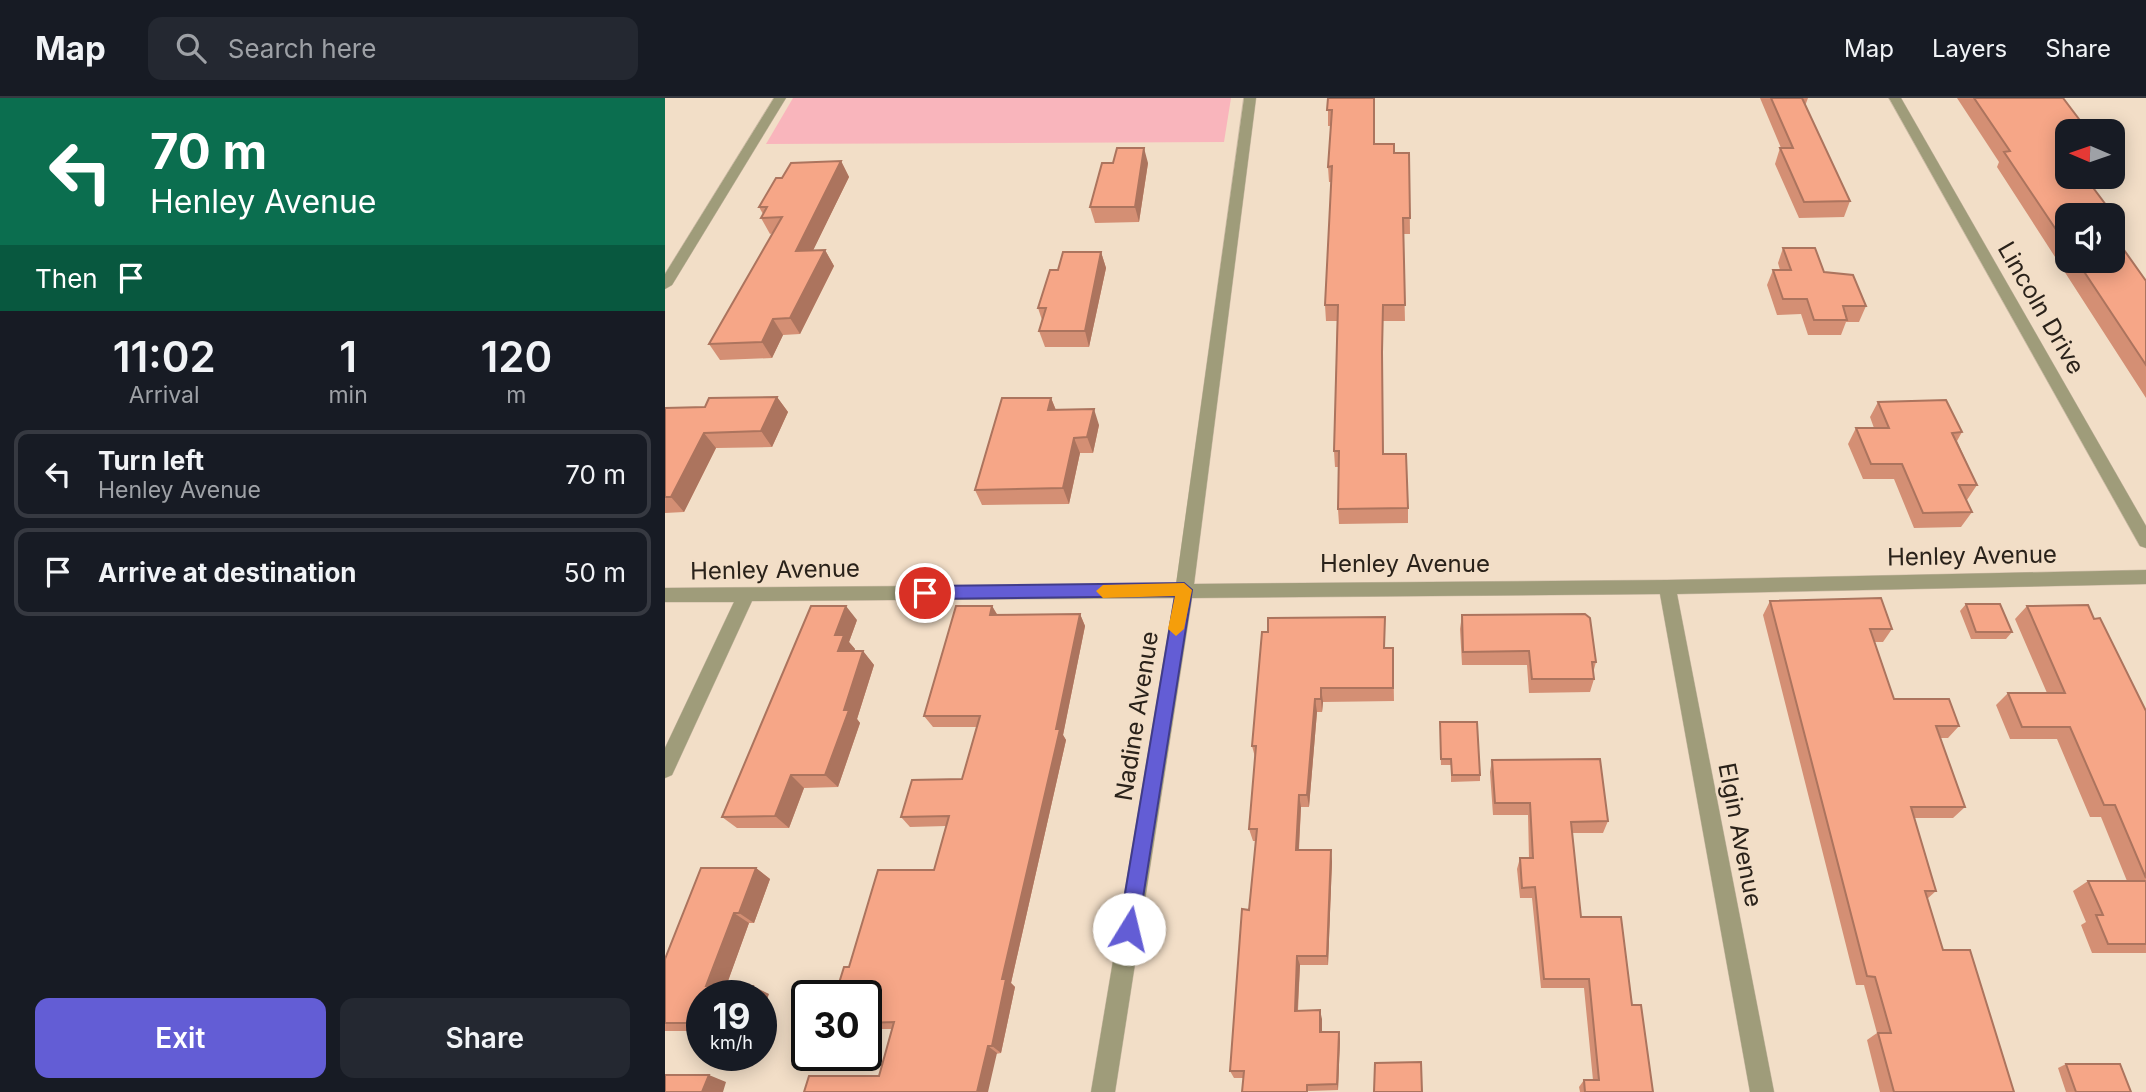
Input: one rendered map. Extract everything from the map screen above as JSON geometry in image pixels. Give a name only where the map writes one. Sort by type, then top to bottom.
[{"type":"street","points":[[665,285],[780,98]]},
{"type":"street","name":"Nadine Avenue","points":[[1103,1092],[1184,590],[1250,98]]},
{"type":"street","name":"Lincoln Drive","points":[[1895,98],[2146,541]]},
{"type":"street","name":"Henley Avenue","points":[[665,595],[1667,587],[2146,576]]},
{"type":"street","name":"Elgin Avenue","points":[[1667,587],[1762,1092]]},
{"type":"street","points":[[665,769],[746,595]]},
{"type":"shaded area","points":[[793,98],[1231,98],[1224,142],[766,144]]},
{"type":"building","points":[[1328,98],[1374,98],[1374,144],[1394,144],[1394,153],[1409,153],[1410,218],[1403,218],[1405,305],[1383,305],[1382,352],[1383,454],[1406,454],[1408,508],[1338,509],[1339,451],[1334,451],[1338,305],[1325,305],[1332,166],[1328,167],[1332,110],[1327,110]]},
{"type":"building","points":[[1771,98],[1802,98],[1850,201],[1804,202],[1780,148],[1793,148]]},
{"type":"building","points":[[1974,98],[2063,98],[2079,119],[2055,119],[2055,189],[2094,189],[2104,203],[2055,203],[2055,228],[2004,152],[2010,151]]},
{"type":"building","points":[[1117,148],[1144,148],[1135,207],[1090,207],[1102,163],[1113,163]]},
{"type":"building","points":[[841,161],[796,251],[825,250],[790,318],[773,319],[762,342],[709,344],[782,217],[761,218],[767,207],[759,207],[776,178],[782,178],[791,163]]},
{"type":"building","points":[[1783,248],[1815,248],[1824,272],[1853,275],[1866,306],[1843,306],[1847,320],[1814,320],[1807,299],[1783,299],[1773,270],[1791,270]]},
{"type":"building","points":[[2125,251],[2146,281],[2146,365],[2085,273],[2125,273]]},
{"type":"building","points":[[1063,252],[1101,252],[1085,331],[1039,331],[1046,308],[1038,308],[1050,270],[1058,270]]},
{"type":"building","points":[[777,397],[761,431],[704,433],[671,497],[665,497],[665,408],[705,407],[709,398]]},
{"type":"building","points":[[1002,398],[1051,398],[1048,410],[1094,409],[1087,437],[1074,438],[1063,488],[975,490]]},
{"type":"building","points":[[1946,400],[1962,432],[1952,433],[1977,485],[1959,485],[1972,512],[1923,513],[1902,464],[1871,464],[1856,428],[1889,428],[1878,402]]},
{"type":"building","points":[[1881,598],[1892,629],[1870,629],[1894,699],[1949,699],[1959,726],[1936,726],[1965,807],[1911,807],[1936,891],[1925,891],[1943,950],[1970,950],[2014,1092],[1894,1092],[1878,1033],[1891,1033],[1875,977],[1867,976],[1770,601]]},
{"type":"building","points":[[1966,604],[2000,604],[2012,632],[1976,632]]},
{"type":"building","points":[[2088,605],[2094,619],[2100,618],[2146,711],[2146,878],[2115,805],[2104,805],[2070,727],[2022,727],[2008,693],[2065,693],[2027,606]]},
{"type":"building","points":[[811,606],[846,606],[835,635],[844,635],[838,651],[863,651],[844,710],[849,710],[825,775],[791,775],[775,816],[722,817]]},
{"type":"building","points":[[956,606],[992,606],[990,615],[1080,614],[1056,729],[1060,729],[1002,979],[1006,979],[992,1046],[988,1046],[977,1092],[804,1092],[809,1076],[879,1076],[882,1071],[894,1022],[882,1022],[882,980],[840,980],[844,967],[849,967],[878,870],[934,870],[949,816],[901,817],[912,780],[962,779],[980,716],[924,716]]},
{"type":"building","points":[[1585,614],[1590,618],[1596,662],[1592,662],[1594,679],[1532,679],[1529,651],[1463,652],[1462,615]]},
{"type":"building","points":[[1385,617],[1384,648],[1393,648],[1393,688],[1321,688],[1321,699],[1315,699],[1307,795],[1299,795],[1296,850],[1331,850],[1327,956],[1297,956],[1295,1011],[1320,1010],[1320,1032],[1339,1032],[1337,1084],[1307,1085],[1307,1092],[1242,1092],[1244,1071],[1230,1071],[1242,909],[1249,910],[1257,829],[1249,829],[1256,746],[1252,746],[1262,632],[1268,632],[1268,618]]},
{"type":"building","points":[[1440,722],[1477,722],[1480,775],[1452,775],[1451,759],[1441,759]]},
{"type":"building","points":[[1600,759],[1608,821],[1571,822],[1581,917],[1621,917],[1632,1005],[1641,1005],[1653,1092],[1585,1092],[1584,1080],[1599,1080],[1589,979],[1544,979],[1535,887],[1522,888],[1520,858],[1533,858],[1530,803],[1495,803],[1492,760]]},
{"type":"building","points":[[701,868],[756,868],[739,913],[734,913],[708,980],[686,980],[686,1023],[665,1023],[665,959]]},
{"type":"building","points":[[2088,881],[2146,881],[2146,944],[2108,944],[2096,915],[2103,915]]},
{"type":"building","points":[[1421,1062],[1422,1092],[1374,1092],[1375,1063]]},
{"type":"building","points":[[2066,1064],[2120,1064],[2131,1092],[2076,1092]]},
{"type":"building","points":[[665,1075],[709,1075],[702,1092],[665,1092]]},
{"type":"slow traffic","points":[[1103,591],[1184,590],[1176,629]]},
{"type":"route","points":[[925,593],[1184,590],[1129,929]]}]
